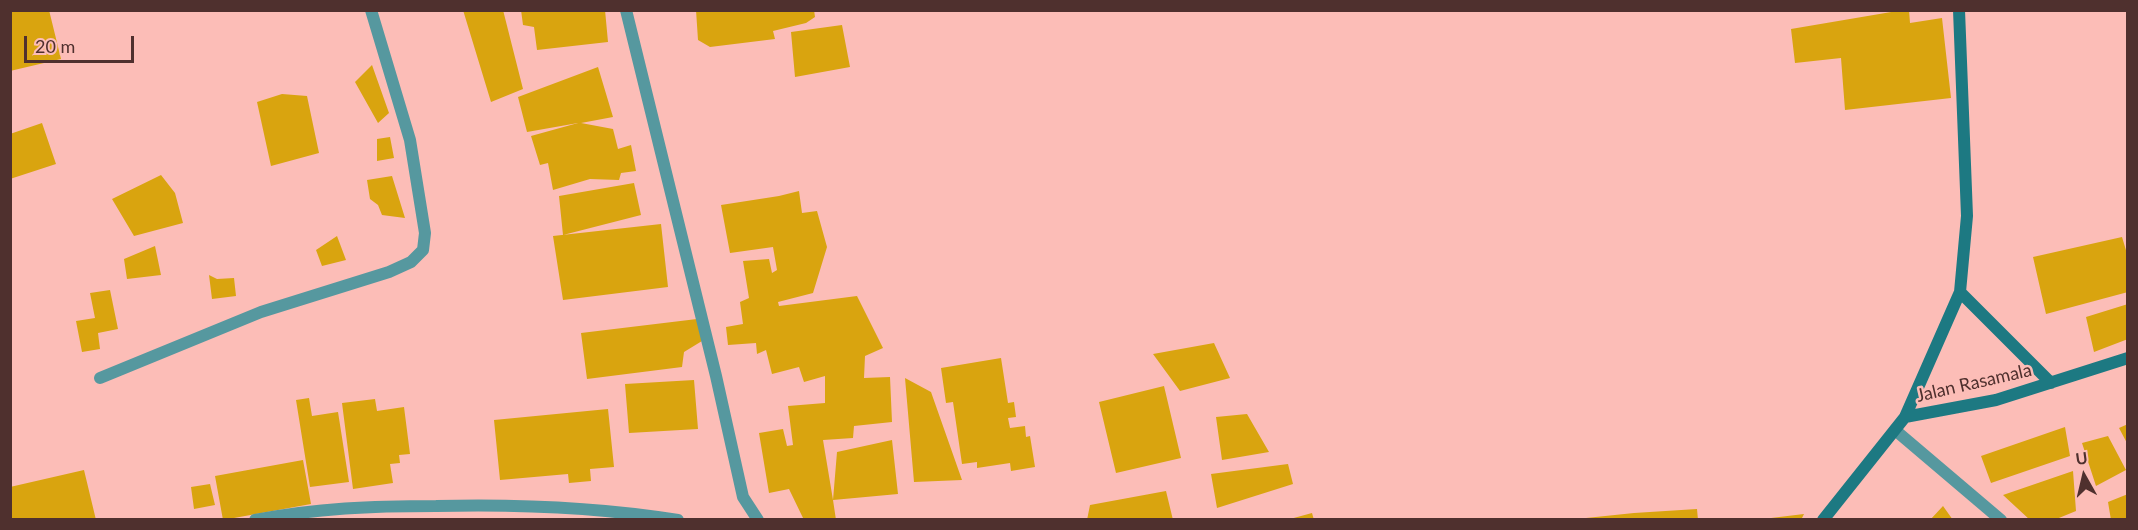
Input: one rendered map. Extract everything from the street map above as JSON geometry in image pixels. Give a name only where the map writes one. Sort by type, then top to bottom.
[{"type":"street","points":[[100,378],[261,312],[388,272],[411,262],[423,250],[425,233],[410,140],[371,10]]},
{"type":"street","points":[[626,10],[714,365],[743,497],[758,519]]},
{"type":"street","points":[[1823,519],[1905,417],[1960,292],[1967,216],[1959,10]]},
{"type":"street","name":"Jalan Rasamala","points":[[1960,292],[2051,383]]},
{"type":"street","name":"Jalan Rasamala","points":[[1905,417],[1996,400],[2127,358]]},
{"type":"street","points":[[1895,430],[2001,519]]},
{"type":"street","points":[[255,519],[336,507],[519,504],[627,511],[678,519]]},
{"type":"building","points":[[10,10],[49,10],[61,59],[10,71]]},
{"type":"building","points":[[463,10],[503,10],[523,89],[491,102]]},
{"type":"building","points":[[521,10],[605,10],[608,42],[537,50],[534,27],[523,25]]},
{"type":"building","points":[[696,10],[814,10],[815,17],[806,23],[773,31],[775,39],[710,47],[698,40]]},
{"type":"building","points":[[1909,10],[1910,23],[1942,18],[1951,98],[1845,110],[1841,58],[1795,63],[1791,29]]},
{"type":"building","points":[[842,25],[850,67],[795,77],[791,32]]},
{"type":"building","points":[[372,65],[389,113],[378,123],[355,82]]},
{"type":"building","points":[[598,67],[613,117],[581,123],[613,129],[618,149],[631,145],[636,171],[621,173],[619,180],[590,179],[553,190],[548,163],[540,165],[531,136],[578,123],[527,132],[518,97]]},
{"type":"building","points":[[282,94],[307,96],[319,153],[271,166],[257,102]]},
{"type":"building","points":[[42,123],[56,164],[10,179],[10,134]]},
{"type":"building","points":[[390,137],[394,158],[377,161],[377,139]]},
{"type":"building","points":[[161,175],[175,193],[183,223],[134,236],[112,199]]},
{"type":"building","points":[[392,176],[405,218],[382,215],[378,205],[370,199],[367,180]]},
{"type":"building","points":[[634,183],[641,215],[563,235],[559,196]]},
{"type":"building","points":[[799,191],[802,213],[817,211],[827,247],[813,293],[778,302],[779,306],[857,296],[883,348],[865,356],[864,378],[890,377],[892,422],[854,426],[853,438],[823,440],[836,520],[804,520],[789,489],[769,493],[759,433],[783,429],[787,446],[793,445],[788,406],[825,403],[825,376],[804,382],[799,367],[772,374],[766,350],[757,354],[756,343],[728,345],[726,327],[743,324],[740,302],[749,298],[743,261],[769,259],[772,273],[777,270],[773,247],[730,253],[721,205]]},
{"type":"building","points":[[661,224],[668,287],[563,300],[553,236]]},
{"type":"building","points":[[337,236],[346,260],[322,266],[316,250]]},
{"type":"building","points":[[2122,237],[2128,257],[2128,292],[2046,314],[2033,257]]},
{"type":"building","points":[[155,246],[161,275],[127,279],[124,259]]},
{"type":"building","points":[[209,275],[217,279],[234,278],[236,296],[212,299]]},
{"type":"building","points":[[110,290],[118,329],[98,333],[100,349],[82,352],[76,321],[95,318],[90,293]]},
{"type":"building","points":[[2128,304],[2128,339],[2094,352],[2086,317]]},
{"type":"building","points":[[697,319],[702,341],[684,352],[682,367],[587,379],[581,333]]},
{"type":"building","points":[[1214,343],[1230,378],[1180,391],[1153,354]]},
{"type":"building","points":[[1001,358],[1008,403],[1014,402],[1016,417],[1008,418],[1010,428],[1025,426],[1026,437],[1030,436],[1035,467],[1011,471],[1010,463],[977,468],[977,462],[962,464],[953,402],[946,403],[941,368]]},
{"type":"building","points":[[905,378],[931,392],[962,480],[914,482]]},
{"type":"building","points":[[694,380],[698,429],[629,433],[625,384]]},
{"type":"building","points":[[1164,386],[1181,458],[1116,473],[1099,402]]},
{"type":"building","points":[[309,398],[312,416],[338,412],[349,482],[310,487],[296,400]]},
{"type":"building","points":[[375,399],[377,411],[404,407],[410,454],[399,455],[400,463],[390,464],[393,483],[353,489],[342,403]]},
{"type":"building","points":[[608,409],[614,467],[590,469],[591,481],[569,483],[568,474],[500,480],[494,420]]},
{"type":"building","points":[[1247,414],[1269,452],[1222,460],[1216,417]]},
{"type":"building","points":[[2128,424],[2128,445],[2119,428]]},
{"type":"building","points":[[2065,427],[2070,456],[1991,483],[1981,456]]},
{"type":"building","points":[[2108,436],[2126,470],[2096,486],[2082,443]]},
{"type":"building","points":[[892,440],[898,494],[833,500],[837,452]]},
{"type":"building","points":[[303,460],[311,504],[223,520],[215,476]]},
{"type":"building","points":[[1288,464],[1293,484],[1217,508],[1211,474]]},
{"type":"building","points":[[84,470],[96,520],[10,520],[10,487]]},
{"type":"building","points":[[2073,471],[2076,511],[2054,520],[2030,520],[2003,495]]},
{"type":"building","points":[[210,484],[215,505],[194,509],[191,487]]},
{"type":"building","points":[[1166,491],[1173,520],[1087,520],[1090,505]]},
{"type":"building","points":[[2128,494],[2128,520],[2111,520],[2108,502]]},
{"type":"building","points":[[1943,506],[1953,520],[1930,520]]},
{"type":"building","points":[[1697,509],[1698,520],[1586,520],[1586,518],[1634,513]]},
{"type":"building","points":[[1312,513],[1314,520],[1290,520],[1290,519]]},
{"type":"building","points":[[1804,514],[1801,520],[1771,520],[1771,518]]}]
